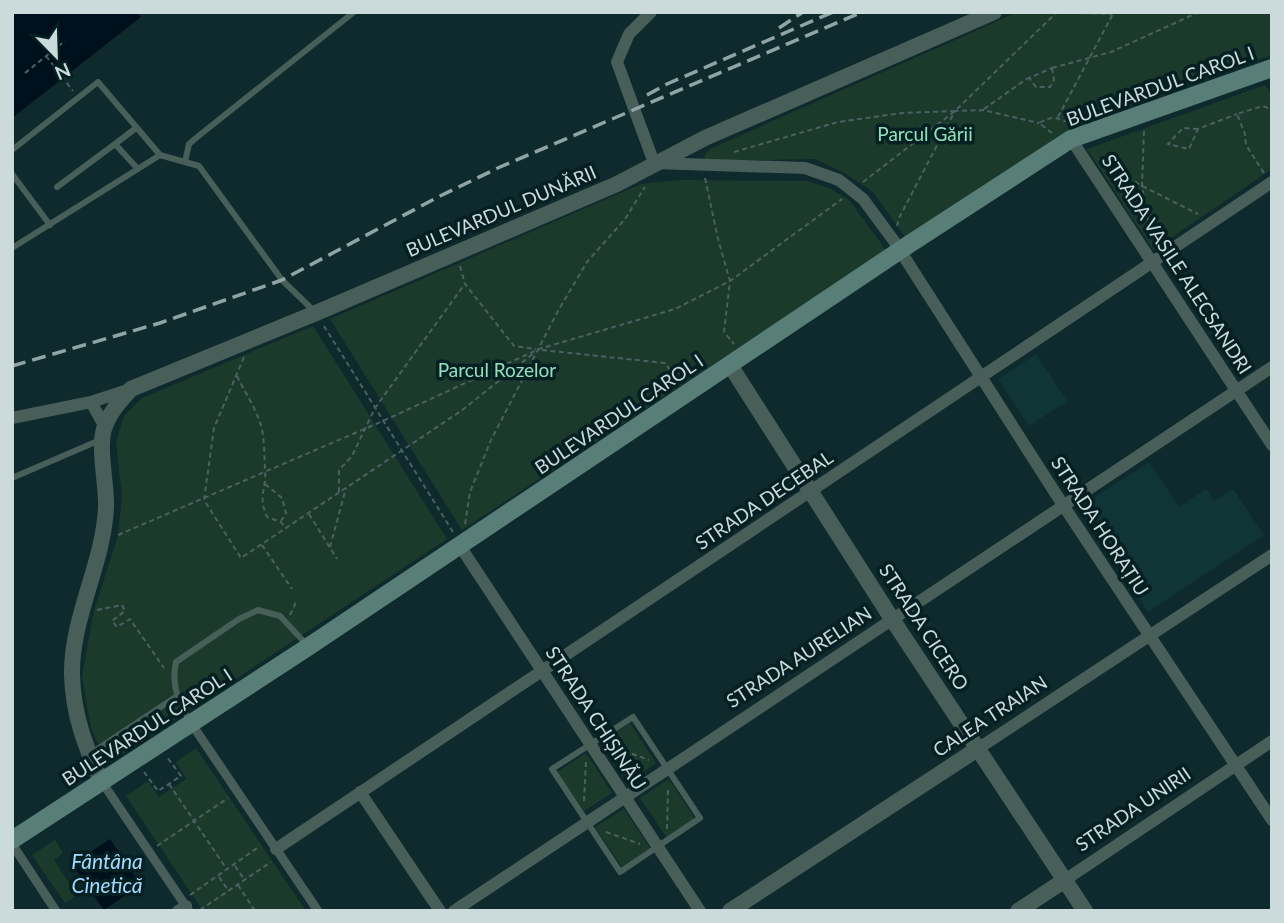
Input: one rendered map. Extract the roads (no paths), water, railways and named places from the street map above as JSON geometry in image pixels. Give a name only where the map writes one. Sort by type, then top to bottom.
[{"type":"main road","name":"BULEVARDUL CAROL I","points":[[12,842],[736,361],[897,246],[1075,136],[1270,71]]},
{"type":"street","points":[[651,12],[629,34],[617,62],[653,163]]},
{"type":"street","name":"BULEVARDUL DUNĂRII","points":[[12,418],[91,402],[131,389],[251,340],[617,184],[705,138],[994,12]]},
{"type":"street","name":"STRADA VASILE ALECSANDRI","points":[[1075,136],[1272,445]]},
{"type":"street","name":"STRADA HORAȚIU","points":[[653,163],[804,168],[839,180],[863,199],[897,246],[1063,505],[1272,820]]},
{"type":"street","name":"STRADA DECEBAL","points":[[276,848],[812,492],[1271,182]]},
{"type":"street","name":"STRADA CICERO","points":[[736,361],[812,492],[892,619],[1085,911]]},
{"type":"street","name":"STRADA AURELIAN","points":[[454,911],[1272,367]]},
{"type":"street","points":[[103,433],[114,408],[131,389]]},
{"type":"street","points":[[91,402],[103,433],[106,483],[103,537],[74,649],[72,673],[76,716],[89,755],[102,782],[184,907]]},
{"type":"street","name":"STRADA CHIȘINĂU","points":[[460,546],[592,744],[624,797],[660,845],[700,911]]},
{"type":"street","name":"CALEA TRAIAN","points":[[730,911],[1272,555]]},
{"type":"street","points":[[191,723],[318,911]]},
{"type":"street","name":"STRADA UNIRII","points":[[1018,911],[1272,741]]},
{"type":"street","points":[[360,792],[440,911]]},
{"type":"street","points":[[12,842],[57,911]]},
{"type":"lane","points":[[185,162],[188,144],[354,12]]},
{"type":"lane","points":[[12,150],[98,82],[160,155],[199,166],[282,280],[316,313]]},
{"type":"lane","points":[[57,187],[136,128]]},
{"type":"lane","points":[[115,144],[138,169]]},
{"type":"lane","points":[[12,248],[160,155]]},
{"type":"lane","points":[[12,174],[50,225]]},
{"type":"lane","points":[[12,478],[103,433]]},
{"type":"lane","points":[[191,723],[177,696],[173,677],[176,662],[239,619],[258,610],[280,616],[308,647]]},
{"type":"lane","points":[[89,755],[177,696]]},
{"type":"lane","points":[[633,717],[667,768],[700,818],[620,872],[552,769],[633,717]]},
{"type":"water","points":[[12,12],[137,12],[141,17],[12,118]]},
{"type":"water","name":"Fântâna Cinetică","points":[[110,839],[141,885],[104,910],[72,864]]},
{"type":"railway","points":[[779,28],[803,12]]},
{"type":"railway","points":[[647,95],[833,12]]},
{"type":"railway","points":[[12,366],[160,323],[282,280],[500,167],[862,12]]},
{"type":"park label","name":"Parcul Gării","points":[[925,134]]},
{"type":"park label","name":"Parcul Rozelor","points":[[497,370]]}]
